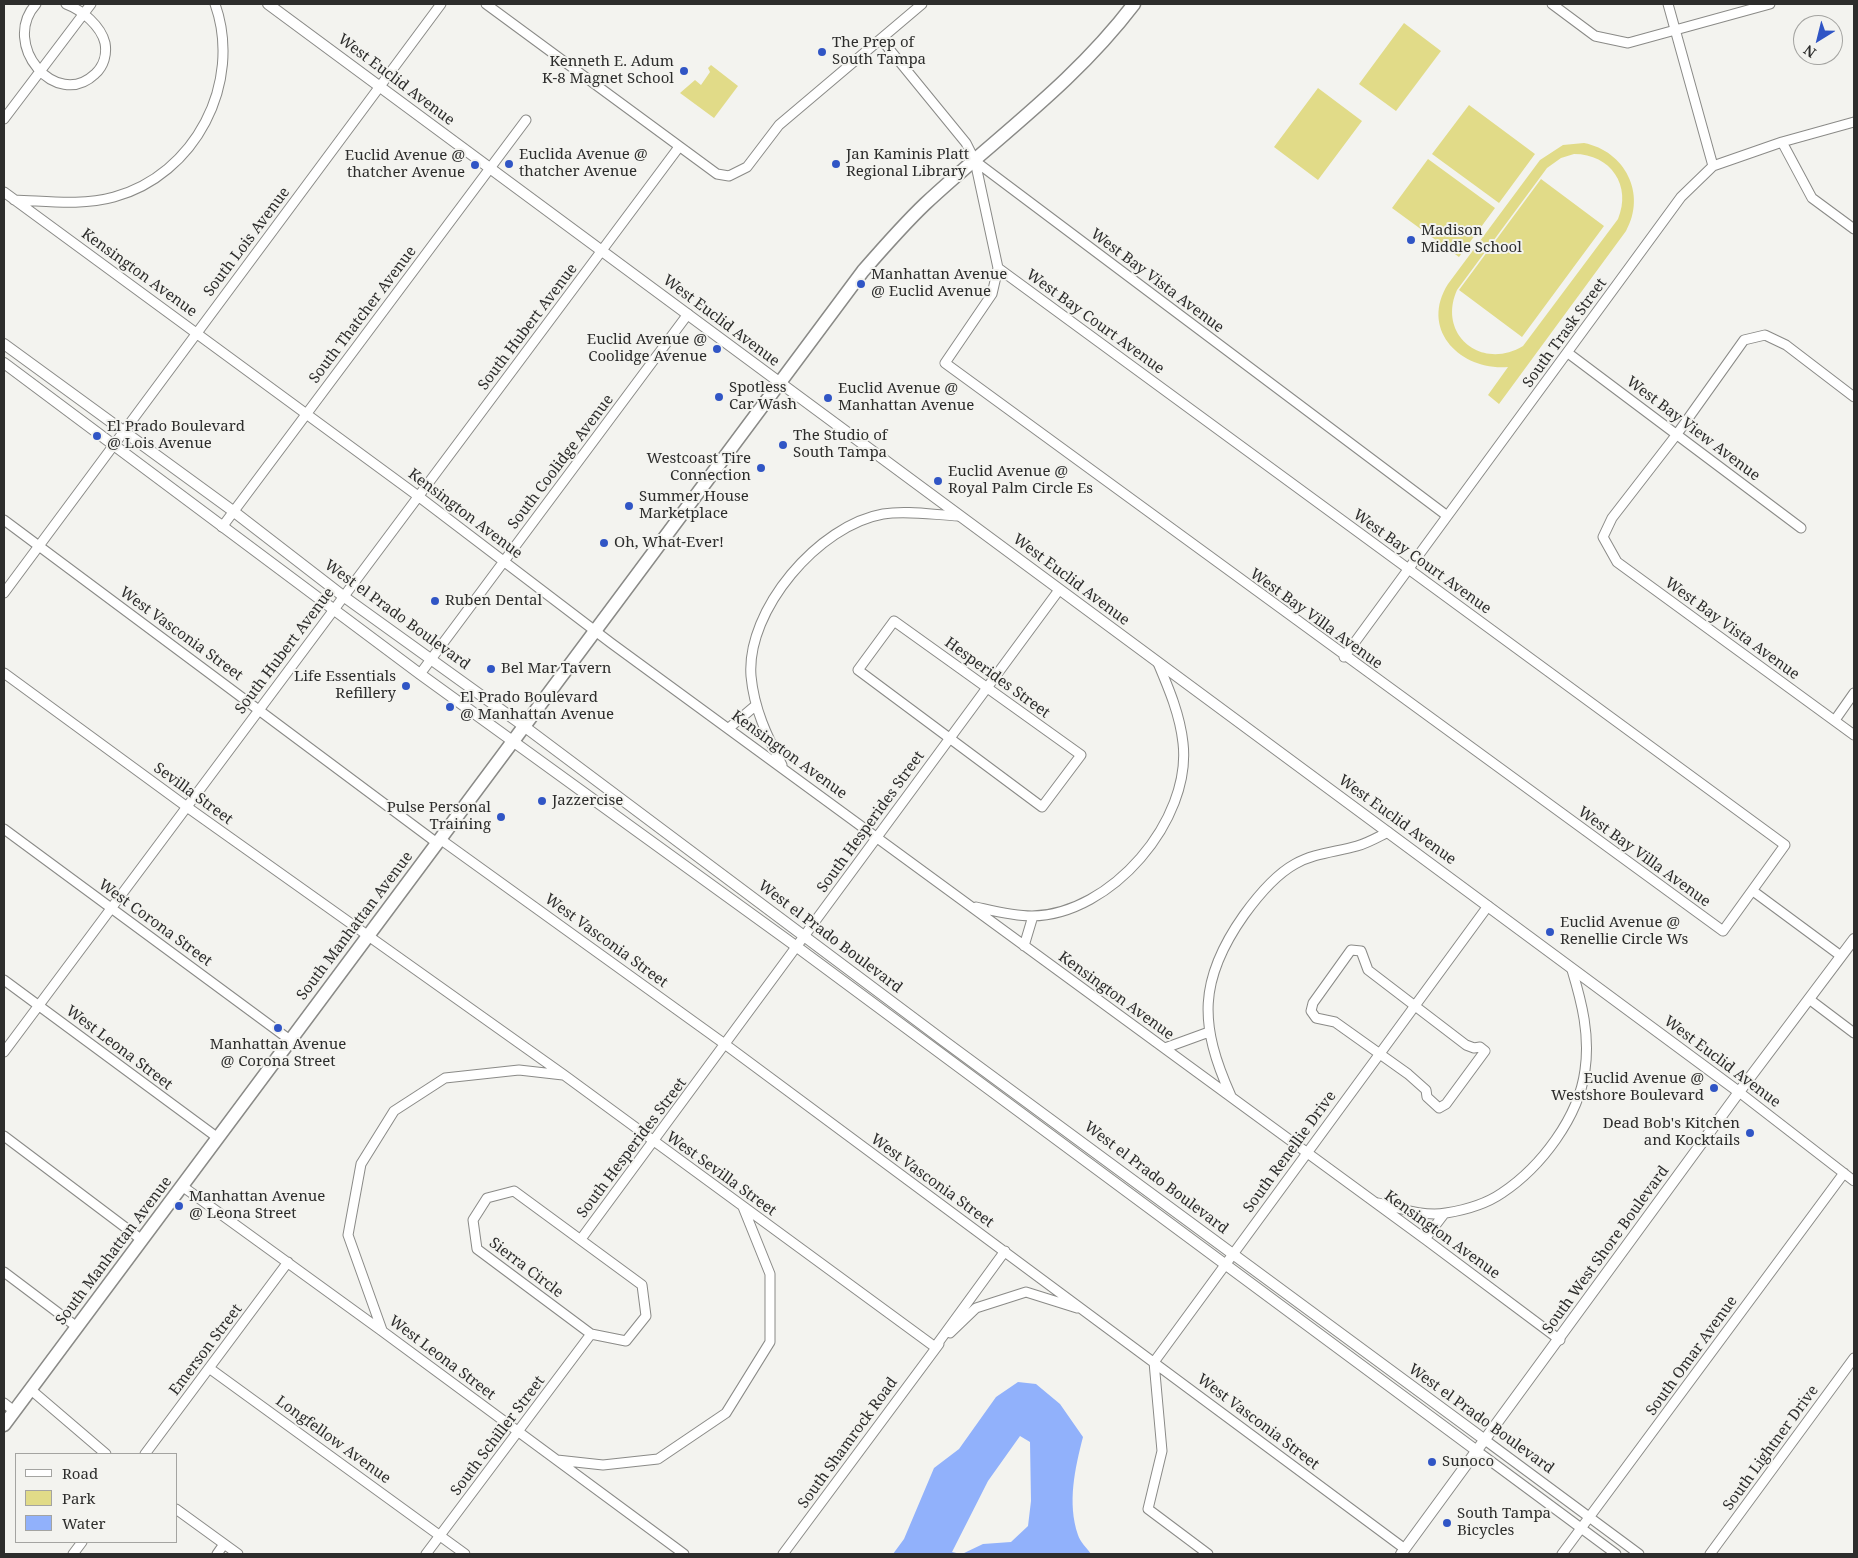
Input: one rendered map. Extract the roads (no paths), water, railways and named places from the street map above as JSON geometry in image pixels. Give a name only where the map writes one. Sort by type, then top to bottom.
[{"type":"main road","name":"South Manhattan Avenue","points":[[4,1425],[9,1407],[30,1389],[77,1327],[863,271],[924,205],[1047,99],[1096,51],[1134,4]]},
{"type":"street","points":[[36,4],[27,11],[20,21],[16,32],[21,56],[38,74],[52,82],[76,86],[89,80],[99,71],[105,59],[105,44],[101,32],[83,14],[66,4]]},
{"type":"street","points":[[4,119],[90,4]]},
{"type":"street","points":[[14,200],[70,203],[113,197],[152,181],[172,166],[194,142],[212,109],[221,78],[223,39],[221,21],[215,4]]},
{"type":"street","name":"West Euclid Avenue","points":[[268,4],[1739,1092],[1854,1181]]},
{"type":"street","name":"South Lois Avenue","points":[[4,592],[112,444],[197,333],[441,4]]},
{"type":"street","points":[[486,4],[717,174],[729,176],[747,167],[779,125],[922,4]]},
{"type":"street","points":[[1552,4],[1595,36],[1628,44],[1770,4]]},
{"type":"street","points":[[1668,4],[1713,166],[1782,142],[1854,122]]},
{"type":"street","name":"West Bay Vista Avenue","points":[[881,40],[966,143],[975,161],[1446,515]]},
{"type":"street","name":"South Thatcher Avenue","points":[[222,527],[526,120]]},
{"type":"street","points":[[1782,142],[1812,198],[1854,230]]},
{"type":"street","name":"South Hubert Avenue","points":[[4,1052],[679,147]]},
{"type":"street","points":[[975,161],[998,268]]},
{"type":"street","name":"South Trask Street","points":[[1344,657],[1446,515],[1568,353],[1681,197],[1713,166]]},
{"type":"street","name":"Kensington Avenue","points":[[4,192],[418,496],[595,630],[973,906],[1024,946],[1373,1202],[1425,1238],[1560,1340]]},
{"type":"street","name":"West Bay Court Avenue","points":[[998,268],[1784,845],[1753,891]]},
{"type":"street","name":"West Bay Villa Avenue","points":[[998,268],[992,294],[945,364],[1344,657],[1723,930],[1753,891]]},
{"type":"street","name":"South Coolidge Avenue","points":[[420,674],[688,314]]},
{"type":"street","points":[[1677,434],[1744,340],[1765,335],[1786,345],[1854,397]]},
{"type":"street","name":"West el Prado Boulevard","points":[[5,349],[233,511],[343,596],[525,727],[944,1041],[1639,1554]]},
{"type":"street","name":"West Bay View Avenue","points":[[1568,353],[1801,528]]},
{"type":"street","name":"West el Prado Boulevard","points":[[4,363],[420,674],[797,947],[936,1052],[1616,1554]]},
{"type":"street","name":"West Bay Vista Avenue","points":[[1677,434],[1612,518],[1604,537],[1617,562],[1854,735]]},
{"type":"street","points":[[784,767],[766,734],[755,706],[751,674],[753,652],[761,625],[774,600],[817,547],[832,536],[857,523],[883,514],[959,516]]},
{"type":"street","name":"West Vasconia Street","points":[[4,520],[439,841],[726,1045],[1154,1362],[1403,1551]]},
{"type":"street","name":"South Hesperides Street","points":[[581,1239],[655,1142],[1059,590]]},
{"type":"street","name":"Hesperides Street","points":[[894,620],[1081,755],[1042,807],[950,738],[858,670],[894,620]]},
{"type":"street","points":[[973,906],[1033,916],[1064,910],[1091,900],[1113,885],[1135,863],[1159,831],[1173,805],[1182,779],[1183,744],[1174,700],[1158,664]]},
{"type":"street","name":"Sevilla Street","points":[[4,673],[186,807],[368,936]]},
{"type":"street","points":[[468,708],[478,693]]},
{"type":"street","points":[[1835,720],[1854,693]]},
{"type":"street","points":[[729,728],[755,706]]},
{"type":"street","points":[[560,775],[570,761]]},
{"type":"street","name":"West Corona Street","points":[[4,829],[290,1040]]},
{"type":"street","points":[[1233,1099],[1218,1068],[1209,1032],[1208,989],[1215,962],[1225,941],[1252,904],[1295,864],[1326,852],[1358,846],[1388,832]]},
{"type":"street","points":[[676,859],[686,848]]},
{"type":"street","points":[[1753,891],[1841,956]]},
{"type":"street","name":"South Renellie Drive","points":[[1154,1362],[1488,906]]},
{"type":"street","points":[[1024,946],[1033,916]]},
{"type":"street","name":"West Sevilla Street","points":[[368,936],[564,1075],[935,1347]]},
{"type":"street","name":"South West Shore Boulevard","points":[[1403,1551],[1560,1340],[1739,1092],[1854,939]]},
{"type":"street","points":[[1351,950],[1361,951],[1368,970],[1415,1005],[1466,1045],[1474,1048],[1480,1047],[1484,1051],[1446,1104],[1439,1108],[1427,1097],[1426,1090],[1419,1082],[1379,1055],[1336,1022],[1316,1018],[1311,1010],[1351,950]]},
{"type":"street","points":[[1373,1202],[1444,1214],[1477,1206],[1502,1194],[1526,1174],[1548,1149],[1568,1119],[1580,1094],[1586,1069],[1586,1031],[1583,1006],[1572,970]]},
{"type":"street","name":"West Leona Street","points":[[4,980],[218,1138]]},
{"type":"street","points":[[1809,1000],[1854,1033]]},
{"type":"street","points":[[1165,1048],[1209,1032]]},
{"type":"street","points":[[936,1052],[944,1041]]},
{"type":"street","points":[[382,1330],[348,1235],[361,1164],[394,1111],[445,1078],[519,1070],[564,1075]]},
{"type":"street","points":[[4,1136],[142,1240]]},
{"type":"street","points":[[1076,1155],[1084,1143]]},
{"type":"street","name":"South Omar Avenue","points":[[1562,1554],[1844,1173]]},
{"type":"street","name":"West Leona Street","points":[[182,1186],[382,1330],[684,1554]]},
{"type":"street","name":"Sierra Circle","points":[[514,1191],[642,1285],[646,1316],[626,1341],[591,1334],[477,1249],[472,1220],[487,1198],[514,1191]]},
{"type":"street","points":[[557,1460],[603,1465],[658,1459],[726,1413],[770,1342],[770,1274],[743,1207]]},
{"type":"street","points":[[1425,1238],[1444,1214]]},
{"type":"street","name":"South Shamrock Road","points":[[783,1554],[1005,1251]]},
{"type":"street","name":"Emerson Street","points":[[146,1453],[288,1262]]},
{"type":"street","points":[[4,1272],[77,1327]]},
{"type":"street","name":"South Shamrock Road","points":[[935,1347],[976,1308],[1026,1292],[1085,1311]]},
{"type":"street","points":[[1332,1343],[1340,1333]]},
{"type":"street","name":"South Schiller Street","points":[[426,1554],[591,1334]]},
{"type":"street","name":"South Lightner Drive","points":[[1710,1554],[1854,1358]]},
{"type":"street","points":[[1154,1362],[1162,1451],[1148,1509],[1208,1554]]},
{"type":"street","name":"Longfellow Avenue","points":[[210,1368],[465,1554]]},
{"type":"street","points":[[30,1389],[105,1453]]},
{"type":"street","points":[[178,1510],[238,1554]]},
{"type":"street","points":[[73,1554],[81,1543]]},
{"type":"street","points":[[217,1554],[224,1544]]},
{"type":"water","points":[[1018,1382],[1036,1384],[1060,1404],[1083,1437],[1073,1486],[1073,1511],[1079,1538],[1091,1554],[962,1554],[983,1544],[1011,1542],[1028,1526],[1031,1501],[1030,1442],[1020,1436],[988,1481],[952,1552],[961,1554],[893,1554],[904,1539],[934,1468],[959,1449],[996,1397]]},
{"type":"place","name":"The Prep of South Tampa","points":[[822,52]]},
{"type":"place","name":"Kenneth E. Adum K-8 Magnet School","points":[[684,71]]},
{"type":"place","name":"Euclida Avenue @ thatcher Avenue","points":[[509,164]]},
{"type":"place","name":"Jan Kaminis Platt Regional Library","points":[[836,164]]},
{"type":"place","name":"Euclid Avenue @ thatcher Avenue","points":[[475,165]]},
{"type":"place","name":"Madison Middle School","points":[[1411,240]]},
{"type":"place","name":"Manhattan Avenue @ Euclid Avenue","points":[[861,284]]},
{"type":"place","name":"Euclid Avenue @ Coolidge Avenue","points":[[717,349]]},
{"type":"place","name":"Spotless Car Wash","points":[[719,397]]},
{"type":"place","name":"Euclid Avenue @ Manhattan Avenue","points":[[828,398]]},
{"type":"place","name":"El Prado Boulevard @ Lois Avenue","points":[[97,436]]},
{"type":"place","name":"The Studio of South Tampa","points":[[783,445]]},
{"type":"place","name":"Westcoast Tire Connection","points":[[761,468]]},
{"type":"place","name":"Euclid Avenue @ Royal Palm Circle Es","points":[[938,481]]},
{"type":"place","name":"Summer House Marketplace","points":[[629,506]]},
{"type":"place","name":"Oh, What-Ever!","points":[[604,543]]},
{"type":"place","name":"Ruben Dental","points":[[435,601]]},
{"type":"place","name":"Bel Mar Tavern","points":[[491,669]]},
{"type":"place","name":"Life Essentials Refillery","points":[[406,686]]},
{"type":"place","name":"El Prado Boulevard @ Manhattan Avenue","points":[[450,707]]},
{"type":"place","name":"Jazzercise","points":[[542,801]]},
{"type":"place","name":"Pulse Personal Training","points":[[501,817]]},
{"type":"place","name":"Euclid Avenue @ Renellie Circle Ws","points":[[1550,932]]},
{"type":"place","name":"Manhattan Avenue @ Corona Street","points":[[278,1028]]},
{"type":"place","name":"Euclid Avenue @ Westshore Boulevard","points":[[1714,1088]]},
{"type":"place","name":"Dead Bob's Kitchen and Kocktails","points":[[1750,1133]]},
{"type":"place","name":"Manhattan Avenue @ Leona Street","points":[[179,1206]]},
{"type":"place","name":"Sunoco","points":[[1432,1462]]},
{"type":"place","name":"South Tampa Bicycles","points":[[1447,1523]]}]
